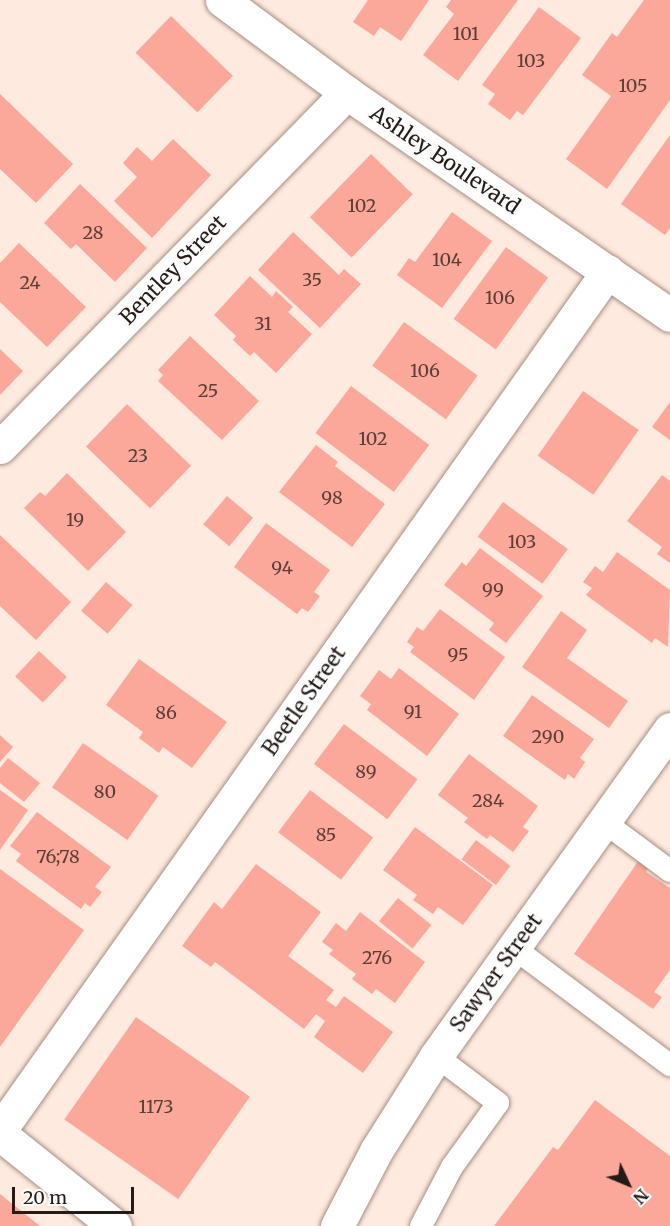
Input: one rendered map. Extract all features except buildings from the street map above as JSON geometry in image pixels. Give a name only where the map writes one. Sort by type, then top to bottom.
[{"type":"street","name":"Ashley Boulevard","points":[[222,0],[346,93],[670,315]]},
{"type":"street","name":"Bentley Street","points":[[0,447],[346,93]]},
{"type":"street","name":"Beetle Street","points":[[0,1132],[608,271]]},
{"type":"street","name":"Sawyer Street","points":[[337,1226],[376,1151],[436,1056],[604,822],[665,747]]},
{"type":"street","points":[[0,1132],[115,1226]]},
{"type":"lane","points":[[604,822],[670,871]]},
{"type":"lane","points":[[514,948],[670,1065]]},
{"type":"lane","points":[[421,1226],[452,1167],[498,1104],[436,1056]]}]
